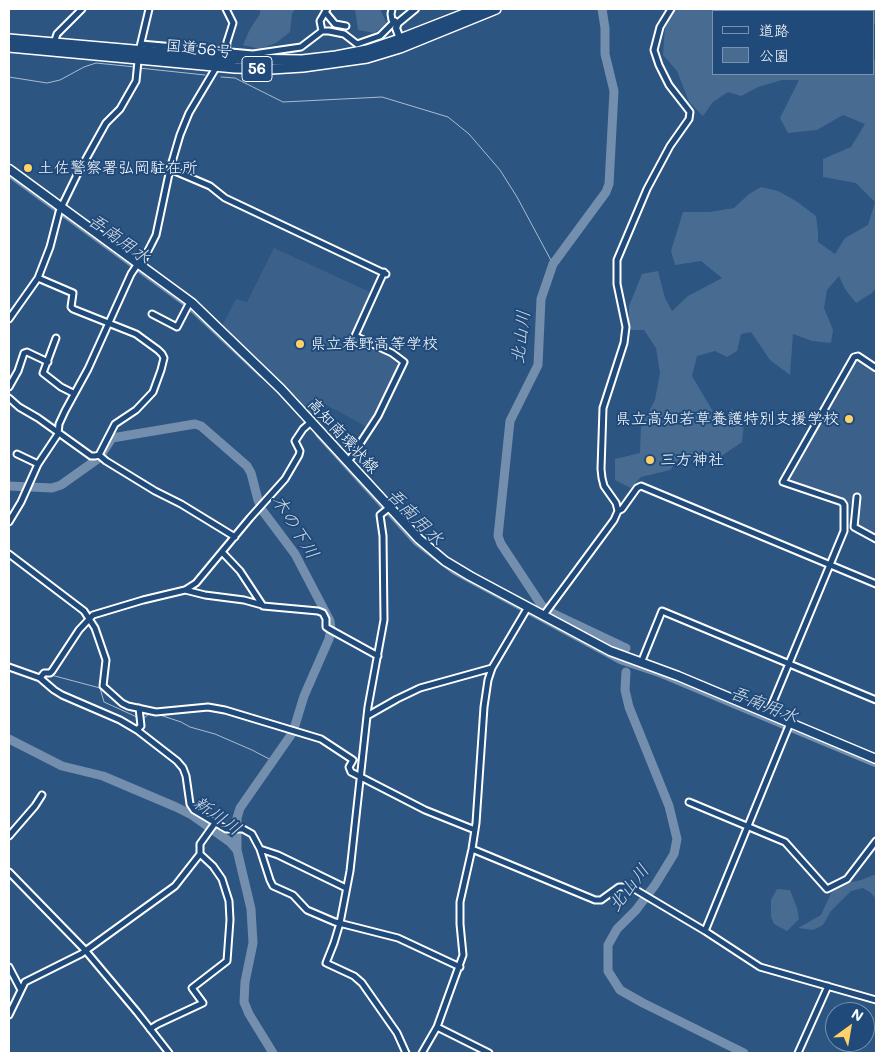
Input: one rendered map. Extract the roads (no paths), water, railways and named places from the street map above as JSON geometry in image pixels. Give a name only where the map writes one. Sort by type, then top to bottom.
[{"type":"highway","name":"国道56号","points":[[10,43],[54,43],[139,58],[225,56],[271,61],[302,60],[367,50],[477,9]]},
{"type":"highway","name":"国道56号","points":[[10,43],[216,66],[271,69],[303,67],[367,58],[415,43],[496,9]]},
{"type":"main road","name":"高知南環状線","points":[[9,169],[60,210],[190,302],[281,389],[309,423],[348,462],[387,509],[446,561],[526,610],[544,614],[610,650],[768,714],[788,727],[876,759]]},
{"type":"street","points":[[54,43],[57,34],[82,9]]},
{"type":"street","points":[[9,319],[38,278],[50,248],[60,210],[94,143],[106,123],[120,110],[136,81],[149,9]]},
{"type":"street","points":[[9,522],[15,514],[38,464],[58,434],[62,417],[88,369],[137,265],[147,253],[156,234],[170,169],[180,135],[189,113],[216,66],[225,56],[232,23],[226,9]]},
{"type":"street","points":[[392,9],[392,20],[396,22]]},
{"type":"street","points":[[225,56],[301,48],[322,31],[344,34],[357,44],[380,36],[415,9]]},
{"type":"street","points":[[544,614],[614,520],[618,511],[616,503],[604,486],[601,470],[603,408],[624,343],[626,327],[617,284],[617,260],[647,189],[670,146],[690,119],[690,112],[669,85],[654,50],[660,27],[671,9]]},
{"type":"street","points":[[322,31],[320,21],[326,10],[336,24],[346,26]]},
{"type":"street","points":[[396,22],[400,39]]},
{"type":"street","points":[[170,169],[210,186],[225,198],[385,273],[355,336],[392,353],[404,362],[378,416],[348,462]]},
{"type":"street","points":[[38,278],[73,293],[71,307],[73,309],[136,334],[158,350],[164,358],[153,392],[136,410],[115,424],[100,456]]},
{"type":"street","points":[[152,314],[177,326],[190,302]]},
{"type":"street","points":[[56,338],[43,372],[61,387],[74,393]]},
{"type":"street","points":[[9,387],[18,371],[24,354],[27,352],[48,362]]},
{"type":"street","points":[[768,714],[844,531],[844,504],[842,502],[783,482],[854,357],[858,356],[876,368]]},
{"type":"street","points":[[9,398],[19,407],[38,418],[91,456],[100,456],[234,537]]},
{"type":"street","points":[[42,676],[52,671],[79,630],[90,618],[99,612],[185,590],[196,583],[285,479],[300,452],[295,440],[309,423]]},
{"type":"street","points":[[17,454],[38,464]]},
{"type":"street","points":[[618,511],[622,510],[637,488],[641,486],[876,584]]},
{"type":"street","points":[[857,497],[854,527],[876,539]]},
{"type":"street","points":[[387,509],[380,515],[383,536],[384,620],[367,716],[346,888],[340,923],[326,963],[354,976],[362,983],[397,1033],[406,1053]]},
{"type":"street","points":[[222,552],[240,572],[263,606]]},
{"type":"street","points":[[9,554],[77,604],[90,618],[106,660],[103,686],[122,702],[156,712],[208,707],[294,729],[328,742],[353,760],[349,767],[351,772],[425,810],[475,830]]},
{"type":"street","points":[[185,590],[205,595],[244,600],[263,606],[318,611],[323,613],[326,619],[326,627],[378,656]]},
{"type":"street","points":[[431,1053],[424,1051],[437,1027],[463,956],[460,924],[461,895],[475,830],[486,689],[492,668],[526,610]]},
{"type":"street","points":[[641,663],[662,611],[876,700]]},
{"type":"street","points":[[9,667],[42,676],[54,690],[120,720],[137,730],[177,761],[183,768],[186,776],[190,804],[194,810],[214,824],[226,829],[243,829],[252,834],[260,849],[273,886],[293,895],[307,910],[340,923],[398,938],[460,967]]},
{"type":"street","points":[[367,716],[420,688],[492,668]]},
{"type":"street","points":[[137,730],[140,726],[139,708]]},
{"type":"street","points":[[705,931],[788,727]]},
{"type":"street","points":[[9,836],[42,795]]},
{"type":"street","points":[[689,802],[787,843],[826,889],[847,879],[876,841]]},
{"type":"street","points":[[9,1015],[25,982],[85,950],[168,892],[200,854],[200,844],[214,824]]},
{"type":"street","points":[[260,849],[278,855],[346,888]]},
{"type":"street","points":[[472,849],[595,900],[601,900],[619,887],[636,890],[705,931],[760,967],[876,1000]]},
{"type":"street","points":[[150,1029],[203,1003],[192,988],[227,961],[230,920],[229,901],[222,879],[213,866],[200,854]]},
{"type":"street","points":[[9,872],[85,950],[169,1053]]},
{"type":"street","points":[[9,967],[21,990]]},
{"type":"street","points":[[798,1053],[828,986]]},
{"type":"street","points":[[437,1027],[489,1053]]},
{"type":"waterway","name":"北山川","points":[[602,9],[605,28],[605,54],[614,91],[609,184],[606,192],[553,264],[541,299],[538,365],[510,421],[498,536],[501,544],[542,606],[554,614],[626,648]]},
{"type":"waterway","points":[[9,77],[47,83],[60,80],[84,67],[96,63],[135,67]]},
{"type":"waterway","points":[[139,68],[205,75]]},
{"type":"waterway","points":[[221,77],[235,78],[283,102],[382,97],[448,117],[469,134],[500,170],[517,197],[553,264]]},
{"type":"waterway","name":"吾南用水","points":[[9,175],[188,306],[261,375]]},
{"type":"waterway","name":"木の下川","points":[[9,486],[52,488],[61,485],[99,458],[112,438],[195,424],[201,426],[247,466],[251,473],[262,510],[295,554],[330,621],[331,629],[329,639],[304,696],[293,732],[240,808],[237,818],[237,850]]},
{"type":"waterway","name":"吾南用水","points":[[318,435],[416,543],[454,572],[621,662],[660,675],[876,765]]},
{"type":"waterway","points":[[24,670],[39,674]]},
{"type":"waterway","name":"北山川","points":[[626,672],[625,690],[629,707],[669,806],[677,839],[674,854],[655,885],[636,910],[617,929],[608,945],[608,971],[620,990],[744,1053]]},
{"type":"waterway","points":[[51,675],[100,688],[104,702],[139,718]]},
{"type":"waterway","points":[[143,719],[151,712]]},
{"type":"waterway","points":[[157,714],[190,727],[215,734],[273,761]]},
{"type":"waterway","name":"新川川","points":[[9,739],[62,766],[103,776],[176,807],[192,815],[230,842],[237,850],[251,909],[253,943],[245,982],[244,1002],[249,1014],[273,1053]]},
{"type":"place","name":"土佐警察署弘岡駐在所","points":[[28,168]]},
{"type":"place","name":"県立春野高等学校","points":[[300,344]]},
{"type":"place","name":"県立高知若草養護特別支援学校","points":[[849,419]]},
{"type":"place","name":"三方神社","points":[[650,460]]}]
